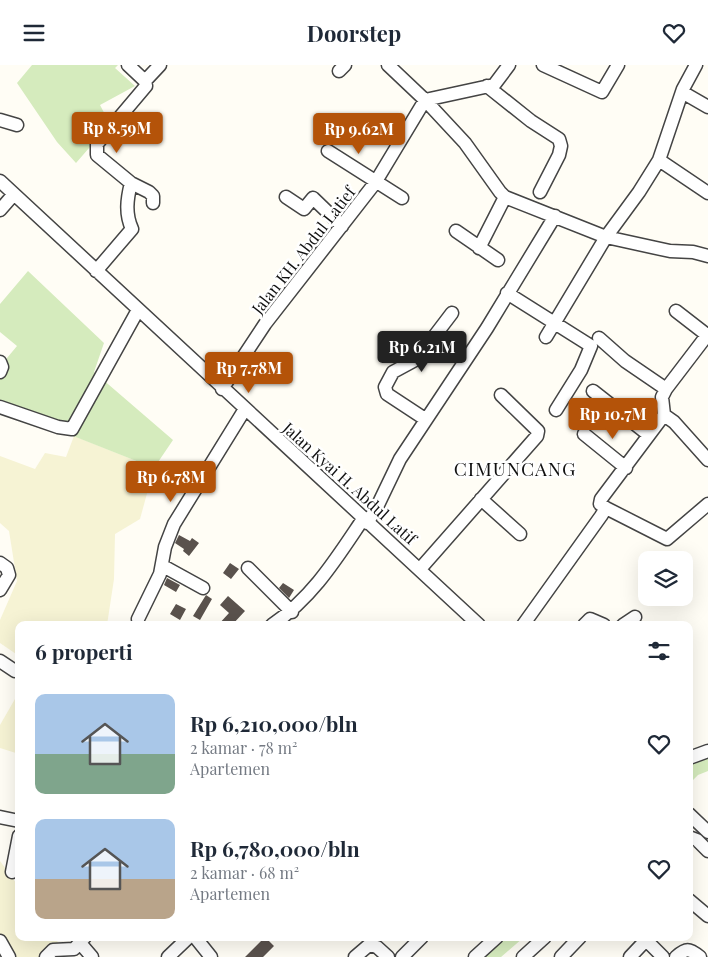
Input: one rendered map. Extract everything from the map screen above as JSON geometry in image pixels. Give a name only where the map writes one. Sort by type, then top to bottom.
[{"type":"street","points":[[128,65],[145,81],[146,86],[98,143],[97,155],[131,183],[149,192],[153,196],[153,203]]},
{"type":"street","points":[[145,81],[160,65]]},
{"type":"street","points":[[388,65],[425,100],[465,143],[505,197],[606,237],[670,251],[692,252],[708,256]]},
{"type":"street","points":[[425,100],[494,85],[501,79],[509,65]]},
{"type":"street","points":[[543,65],[602,93],[618,65]]},
{"type":"street","points":[[546,337],[606,237],[639,192],[658,160],[687,78],[696,65]]},
{"type":"street","points":[[487,87],[559,139],[561,146],[559,155],[540,192]]},
{"type":"street","points":[[682,92],[708,107]]},
{"type":"street","name":"Jalan KH. Abdul Latief","points":[[222,389],[265,324],[323,247],[342,226],[375,183],[425,100]]},
{"type":"street","points":[[0,120],[17,125]]},
{"type":"street","points":[[328,151],[375,183],[402,198]]},
{"type":"street","points":[[658,160],[708,193]]},
{"type":"street","name":"Jalan Kyai H. Abdul Latif","points":[[0,181],[222,389],[476,621]]},
{"type":"street","points":[[96,271],[132,229],[128,220],[127,200],[131,183]]},
{"type":"street","points":[[0,210],[14,195]]},
{"type":"street","points":[[286,197],[304,209],[313,199],[342,226]]},
{"type":"street","points":[[479,248],[505,197]]},
{"type":"street","points":[[278,621],[292,611],[323,578],[376,509],[400,459],[487,328],[556,216]]},
{"type":"street","points":[[456,231],[498,260]]},
{"type":"street","points":[[507,293],[590,344],[592,349],[556,410]]},
{"type":"street","points":[[0,407],[63,428],[72,429],[138,310]]},
{"type":"street","points":[[676,311],[708,335],[704,352],[666,389],[662,397],[664,415],[626,468],[600,499],[600,503],[606,508],[667,539],[708,504]]},
{"type":"street","points":[[426,419],[388,394],[385,387],[393,372],[417,359],[452,313]]},
{"type":"street","points":[[600,339],[625,361],[666,389]]},
{"type":"street","points":[[0,362],[2,367],[0,372]]},
{"type":"street","points":[[593,391],[650,435]]},
{"type":"street","points":[[420,569],[538,433],[501,395]]},
{"type":"street","points":[[138,619],[162,566],[165,547],[174,525],[245,409]]},
{"type":"street","points":[[664,415],[674,422],[708,461]]},
{"type":"street","points":[[584,434],[626,468]]},
{"type":"street","points":[[481,499],[520,534]]},
{"type":"street","points":[[526,621],[606,508]]},
{"type":"street","points":[[0,563],[9,572],[0,589]]},
{"type":"street","points":[[162,566],[203,588]]},
{"type":"street","points":[[248,568],[292,611]]},
{"type":"street","points":[[629,621],[635,617]]},
{"type":"street","points":[[0,661],[15,671]]},
{"type":"street","points":[[693,757],[708,751]]},
{"type":"street","points":[[0,817],[15,820]]},
{"type":"street","points":[[693,818],[708,832]]},
{"type":"street","points":[[693,838],[708,851]]},
{"type":"street","points":[[12,872],[15,857]]},
{"type":"street","points":[[693,903],[708,916]]},
{"type":"street","points":[[0,941],[9,957]]},
{"type":"street","points":[[46,957],[53,950],[69,950],[81,941]]},
{"type":"street","points":[[83,941],[92,957]]},
{"type":"street","points":[[168,957],[186,941]]},
{"type":"street","points":[[198,941],[211,957]]},
{"type":"street","points":[[402,957],[418,941]]},
{"type":"street","points":[[474,957],[492,941]]},
{"type":"street","points":[[523,957],[540,941]]},
{"type":"street","points":[[561,957],[576,941]]},
{"type":"street","points":[[630,957],[645,941]]},
{"type":"street","points":[[649,941],[663,957]]},
{"type":"street","points":[[355,957],[370,945],[377,947],[388,957]]},
{"type":"street","points":[[676,957],[685,949],[689,949],[700,957]]},
{"type":"shaded area","points":[[74,436],[154,468],[140,519],[115,534],[114,579],[108,621],[15,621],[15,653],[0,643],[0,620],[17,581],[9,531],[0,523],[0,456],[35,469],[45,453],[66,457]]},
{"type":"shaded area","points":[[15,699],[15,753],[0,748],[0,725]]},
{"type":"shaded area","points":[[0,861],[15,882],[15,941],[57,941],[64,951],[57,957],[0,957]]},
{"type":"green space","points":[[32,65],[118,65],[115,68],[135,86],[100,105],[110,124],[76,163],[57,142],[17,83]]},
{"type":"green space","points":[[28,271],[104,343],[94,372],[173,440],[154,468],[0,407],[0,363],[2,364],[17,346],[0,332],[0,304]]},
{"type":"green space","points":[[708,750],[708,771],[698,775],[693,780],[693,756]]},
{"type":"green space","points":[[493,941],[520,941],[501,957],[474,957]]},
{"type":"building","points":[[179,535],[190,541],[192,538],[199,543],[189,556],[183,551],[184,549],[175,543]]},
{"type":"building","points":[[230,563],[239,569],[231,579],[223,573]]},
{"type":"building","points":[[167,578],[180,585],[176,592],[164,585]]},
{"type":"building","points":[[283,583],[294,590],[289,598],[279,588]]},
{"type":"building","points":[[206,595],[212,599],[200,620],[193,616]]},
{"type":"building","points":[[228,596],[245,611],[236,621],[222,621],[229,613],[220,605]]},
{"type":"building","points":[[176,604],[186,609],[180,620],[170,614]]},
{"type":"building","points":[[261,941],[269,941],[274,946],[263,957],[245,957]]},
{"type":"district","name":"CIMUNCANG","points":[[515,468]]}]
